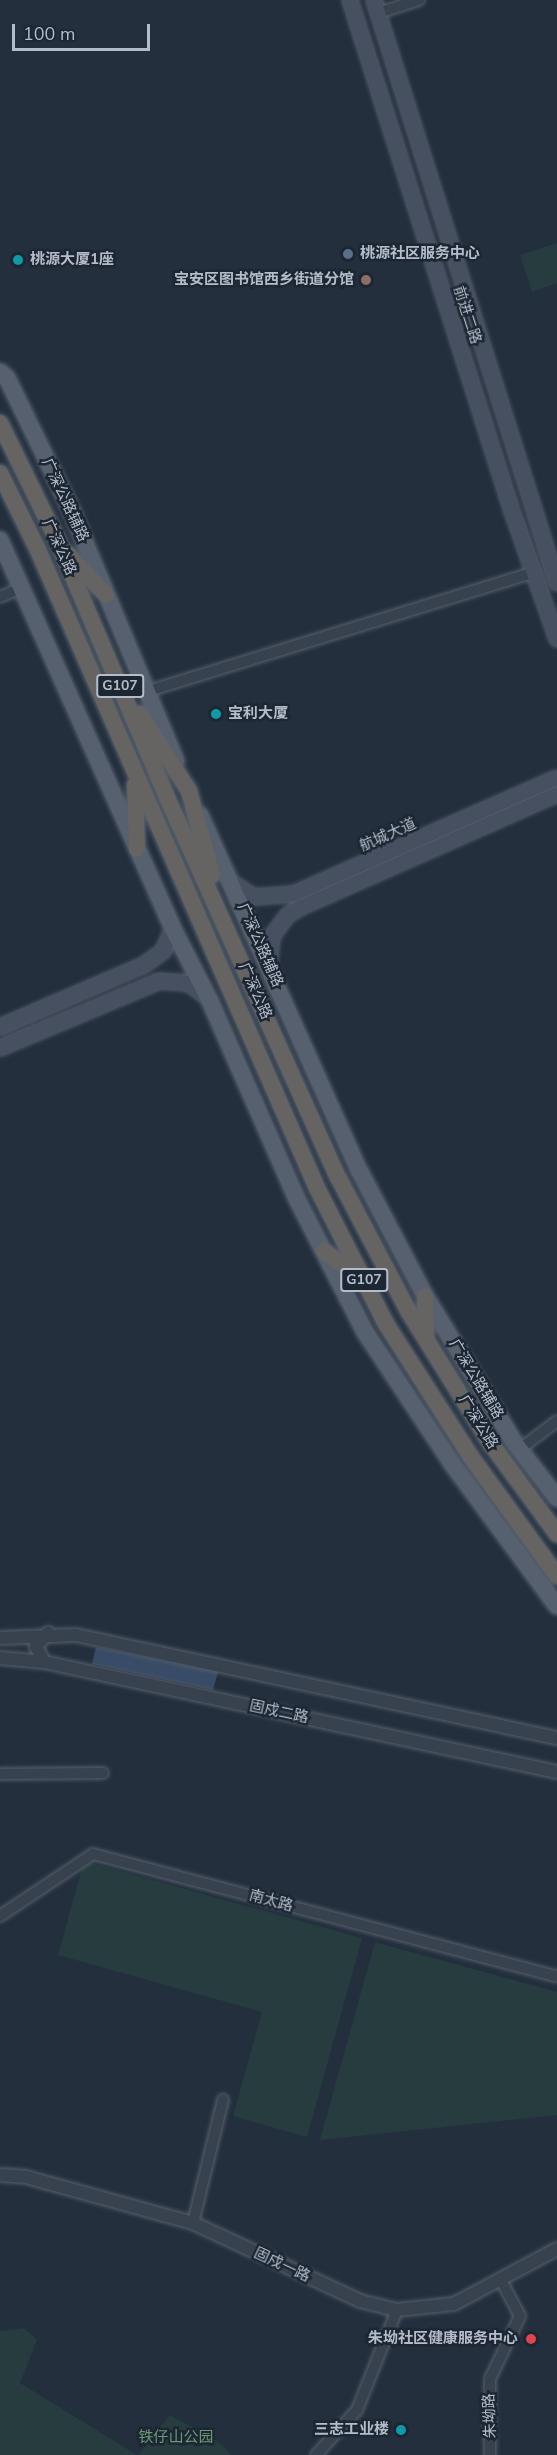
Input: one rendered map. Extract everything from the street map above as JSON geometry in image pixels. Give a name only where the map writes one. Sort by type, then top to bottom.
[{"type":"highway","name":"广深公路","points":[[0,423],[59,544],[113,671],[338,1177],[426,1339],[491,1444],[557,1534]]},
{"type":"highway","name":"广深公路","points":[[1,478],[38,550],[134,775],[317,1188],[386,1324],[471,1457],[557,1576]]},
{"type":"highway","points":[[59,544],[106,595]]},
{"type":"highway","points":[[113,671],[189,791],[223,919]]},
{"type":"highway","points":[[134,775],[137,849]]},
{"type":"highway","points":[[324,1251],[365,1282]]},
{"type":"highway","points":[[425,1296],[426,1339]]},
{"type":"main road","name":"前进二路","points":[[350,0],[533,573],[557,639]]},
{"type":"main road","name":"前进二路","points":[[376,6],[554,566],[557,583]]},
{"type":"main road","name":"广深公路辅路","points":[[0,372],[7,378],[73,514],[145,692],[360,1172],[425,1296],[520,1449],[557,1498]]},
{"type":"main road","points":[[0,540],[23,586],[173,929],[210,1001],[324,1251],[365,1332],[453,1465],[557,1606]]},
{"type":"main road","points":[[550,794],[557,771]]},
{"type":"main road","name":"航城大道","points":[[269,965],[272,936],[288,915],[301,907],[550,794],[557,778]]},
{"type":"main road","name":"航城大道","points":[[231,882],[254,897],[294,894],[550,794]]},
{"type":"main road","points":[[0,1027],[156,958],[173,929]]},
{"type":"main road","points":[[0,1048],[168,979],[188,983],[210,1001]]},
{"type":"main road","points":[[86,990],[99,995],[94,1008]]},
{"type":"street","points":[[376,6],[419,0]]},
{"type":"street","points":[[145,692],[533,573]]},
{"type":"street","points":[[0,597],[23,586]]},
{"type":"street","points":[[520,1449],[557,1421]]},
{"type":"street","points":[[44,1662],[36,1646],[48,1633]]},
{"type":"street","points":[[0,1638],[48,1633],[95,1639],[555,1738]]},
{"type":"street","name":"固戍二路","points":[[0,1658],[44,1662],[553,1771]]},
{"type":"street","points":[[0,1774],[103,1773]]},
{"type":"street","name":"南太路","points":[[0,1916],[93,1854],[557,1977]]},
{"type":"street","points":[[193,2223],[223,2100]]},
{"type":"street","name":"固戍一路","points":[[0,2175],[26,2177],[193,2223],[360,2301],[397,2310],[454,2304],[501,2281],[557,2249]]},
{"type":"street","name":"朱坳路","points":[[490,2455],[490,2379],[520,2316],[501,2281]]},
{"type":"street","points":[[316,2455],[357,2410],[397,2310]]},
{"type":"green space","points":[[557,243],[557,283],[532,292],[520,255]]},
{"type":"green space","points":[[84,1861],[362,1938],[307,2137],[233,2116],[262,2012],[58,1955]]},
{"type":"green space","points":[[375,1942],[557,1992],[557,2115],[320,2140]]},
{"type":"green space","name":"铁仔山公园","points":[[24,2328],[37,2340],[20,2383],[137,2455],[0,2455],[0,2331]]},
{"type":"green space","name":"铁仔山公园","points":[[170,2415],[219,2442],[231,2455],[138,2455]]},
{"type":"water","points":[[96,1647],[218,1672],[213,1690],[92,1664]]},
{"type":"place","name":"桃源社区服务中心","points":[[348,254]]},
{"type":"place","name":"桃源大厦1座","points":[[18,260]]},
{"type":"place","name":"宝安区图书馆西乡街道分馆","points":[[366,280]]},
{"type":"place","name":"宝利大厦","points":[[216,714]]},
{"type":"place","name":"朱坳社区健康服务中心","points":[[531,2339]]},
{"type":"place","name":"三志工业楼","points":[[401,2430]]}]
